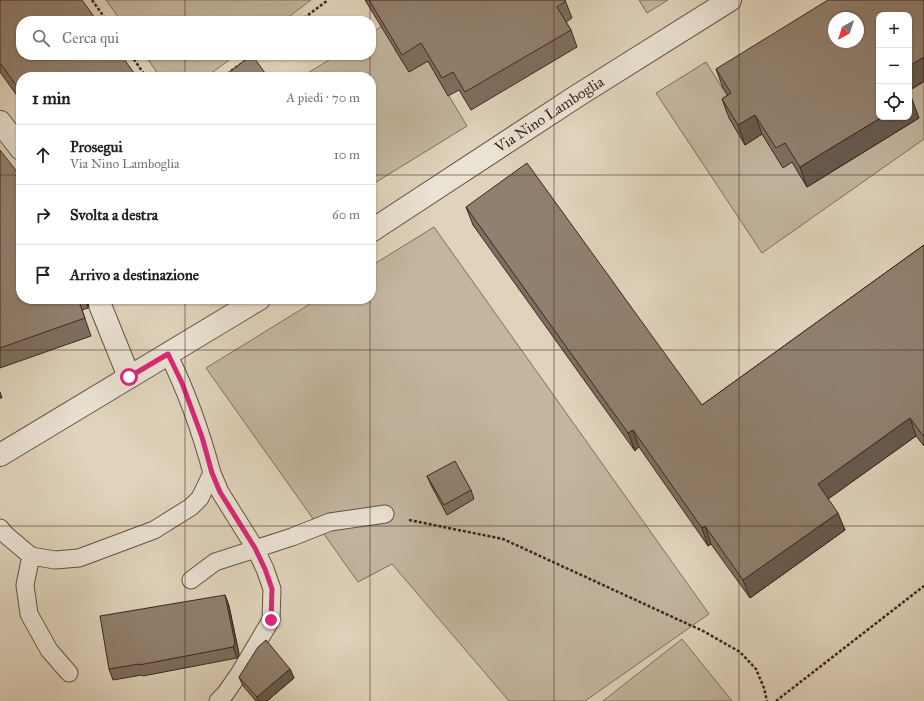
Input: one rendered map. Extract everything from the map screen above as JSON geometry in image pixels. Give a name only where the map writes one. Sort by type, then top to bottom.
[{"type":"street","name":"Via Nino Lamboglia","points":[[376,228],[577,96],[730,0]]},
{"type":"street","points":[[0,122],[16,143]]},
{"type":"street","points":[[0,455],[251,304]]},
{"type":"street","points":[[100,305],[129,377]]},
{"type":"lane","points":[[168,354],[182,383],[202,437],[212,473],[220,492],[255,548],[272,589],[271,620],[225,694],[218,701]]},
{"type":"lane","points":[[0,528],[31,556],[55,560],[79,558],[154,530],[191,507],[200,498],[212,473]]},
{"type":"lane","points":[[191,580],[215,562],[292,537],[330,522],[385,514]]},
{"type":"lane","points":[[31,556],[25,585],[29,614],[49,650],[69,673]]},
{"type":"path","points":[[92,0],[103,16]]},
{"type":"path","points":[[307,16],[328,0]]},
{"type":"path","points":[[134,60],[143,72]]},
{"type":"path","points":[[230,72],[246,60]]},
{"type":"path","points":[[385,514],[503,539],[703,631],[740,652],[756,669],[764,688],[767,701]]},
{"type":"path","points":[[776,701],[924,586]]},
{"type":"shaded area","points":[[106,0],[311,0],[290,16],[117,16]]},
{"type":"shaded area","points":[[639,0],[668,0],[647,13]]},
{"type":"shaded area","points":[[390,21],[395,50],[409,72],[428,61],[467,126],[376,182],[376,72],[309,72],[329,60],[376,60],[376,30]]},
{"type":"shaded area","points":[[148,60],[229,60],[213,72],[157,72]]},
{"type":"shaded area","points":[[706,62],[738,113],[745,144],[762,134],[783,167],[792,162],[807,187],[919,118],[912,107],[912,89],[924,82],[924,139],[762,253],[656,93]]},
{"type":"shaded area","points":[[434,227],[709,614],[585,701],[509,701],[392,564],[358,582],[206,368],[310,304],[376,304],[376,263]]},
{"type":"shaded area","points":[[682,639],[732,701],[603,701]]},
{"type":"building","points":[[0,0],[82,0],[93,16],[16,16],[16,60],[125,60],[133,72],[16,72],[16,85],[0,63]]},
{"type":"building","points":[[369,0],[565,0],[566,1],[557,7],[571,30],[465,92],[453,72],[442,78],[421,43],[402,55]]},
{"type":"building","points":[[828,0],[924,0],[924,57],[912,64],[912,12],[876,12],[877,120],[800,167],[785,143],[776,148],[755,115],[738,125],[722,99],[731,93],[716,69]]},
{"type":"building","points":[[245,60],[256,60],[264,72],[230,72]]},
{"type":"building","points":[[0,150],[16,171],[16,304],[80,304],[85,318],[0,348]]},
{"type":"building","points":[[527,163],[702,405],[924,245],[924,437],[910,418],[818,484],[838,513],[743,580],[705,526],[702,528],[633,430],[628,433],[466,207]]},
{"type":"building","points":[[455,461],[471,490],[444,505],[427,476]]},
{"type":"building","points":[[225,595],[235,643],[233,647],[139,665],[109,669],[100,616]]},
{"type":"building","points":[[266,640],[290,669],[257,697],[239,677],[258,647]]},
{"type":"route","points":[[129,377],[168,354],[182,383],[202,437],[212,473],[220,492],[255,548],[265,569],[272,589],[271,620]]}]
